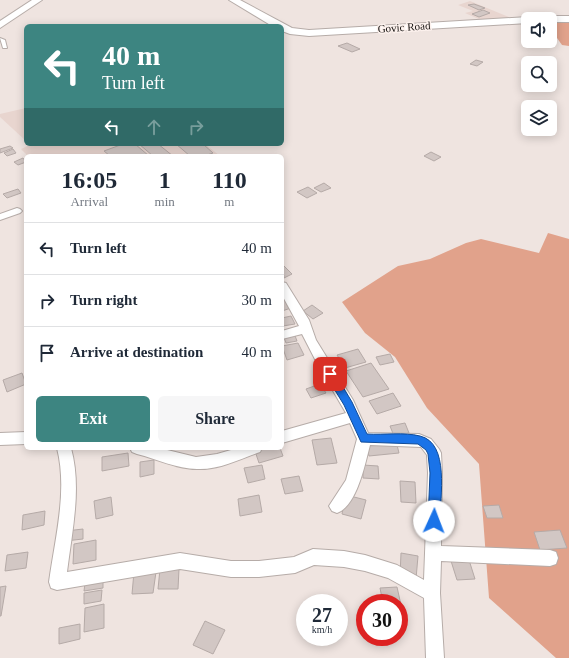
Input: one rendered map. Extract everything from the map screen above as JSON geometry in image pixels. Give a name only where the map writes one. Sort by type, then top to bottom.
[{"type":"main road","points":[[0,25],[38,0]]},
{"type":"main road","points":[[234,0],[276,24]]},
{"type":"main road","points":[[557,18],[569,18]]},
{"type":"main road","name":"Govic Road","points":[[284,28],[290,31],[309,34],[521,20]]},
{"type":"street","points":[[0,40],[3,41],[5,47]]},
{"type":"street","points":[[0,217],[17,211]]},
{"type":"street","points":[[284,290],[323,364],[348,404],[364,439],[352,482],[337,506]]},
{"type":"street","points":[[284,334],[306,329]]},
{"type":"street","points":[[284,437],[297,432],[353,417]]},
{"type":"street","points":[[0,439],[24,438]]},
{"type":"street","points":[[364,439],[419,440],[426,443],[434,453],[435,473],[432,593],[435,658]]},
{"type":"street","points":[[65,450],[69,467],[69,491],[57,582],[180,561],[231,569],[259,569],[295,565],[313,558],[344,559],[365,563],[391,571],[432,593]]},
{"type":"street","points":[[144,450],[184,461],[202,463],[221,460],[249,450]]},
{"type":"street","points":[[433,553],[550,558]]},
{"type":"shaded area","points":[[470,1],[511,18],[481,20],[465,13],[473,11],[458,5]]},
{"type":"shaded area","points":[[557,22],[569,22],[569,46],[562,45],[557,38]]},
{"type":"shaded area","points":[[24,108],[24,139],[0,117],[0,114]]},
{"type":"shaded area","points":[[28,146],[208,146],[218,154],[26,154],[21,149]]},
{"type":"shaded area","points":[[548,233],[569,239],[569,658],[556,658],[489,598],[479,464],[427,408],[395,357],[365,333],[342,302],[398,266],[430,259],[466,243],[481,239],[539,253]]},
{"type":"building","points":[[474,4],[485,8],[479,10],[468,5]]},
{"type":"building","points":[[483,10],[490,13],[479,17],[472,14]]},
{"type":"building","points":[[347,43],[360,49],[352,52],[338,46]]},
{"type":"building","points":[[476,60],[483,62],[477,66],[470,64]]},
{"type":"building","points":[[10,146],[13,148],[0,153],[0,149]]},
{"type":"building","points":[[118,146],[137,146],[147,154],[108,154],[104,151]]},
{"type":"building","points":[[141,146],[160,146],[170,154],[151,154]]},
{"type":"building","points":[[178,146],[205,146],[213,153],[210,154],[188,154]]},
{"type":"building","points":[[13,149],[16,153],[7,156],[4,153]]},
{"type":"building","points":[[431,152],[441,157],[434,161],[424,156]]},
{"type":"building","points":[[23,158],[24,159],[24,163],[18,165],[14,162]]},
{"type":"building","points":[[324,183],[331,188],[321,192],[314,188]]},
{"type":"building","points":[[308,187],[317,193],[307,198],[297,192]]},
{"type":"building","points":[[18,189],[21,193],[7,198],[3,194]]},
{"type":"building","points":[[284,266],[292,274],[284,278]]},
{"type":"building","points":[[287,299],[291,308],[284,310],[284,300]]},
{"type":"building","points":[[312,305],[323,313],[313,319],[303,311]]},
{"type":"building","points":[[291,316],[295,324],[284,326],[284,318]]},
{"type":"building","points":[[294,333],[297,341],[286,343],[284,335]]},
{"type":"building","points":[[298,343],[304,355],[287,360],[284,352],[284,346]]},
{"type":"building","points":[[358,349],[366,362],[345,368],[337,355]]},
{"type":"building","points":[[390,354],[394,362],[380,365],[376,357]]},
{"type":"building","points":[[371,363],[389,389],[363,397],[346,371]]},
{"type":"building","points":[[22,373],[24,385],[7,392],[3,380]]},
{"type":"building","points":[[320,384],[326,393],[311,398],[306,389]]},
{"type":"building","points":[[393,393],[401,406],[377,414],[369,401]]},
{"type":"building","points":[[405,423],[409,433],[394,436],[390,426]]},
{"type":"building","points":[[331,438],[337,463],[317,465],[312,440]]},
{"type":"building","points":[[396,441],[399,453],[369,456],[366,444]]},
{"type":"building","points":[[281,450],[283,456],[259,463],[255,451]]},
{"type":"building","points":[[128,453],[129,466],[102,471],[102,457]]},
{"type":"building","points":[[154,460],[154,474],[140,477],[140,462]]},
{"type":"building","points":[[262,465],[265,479],[248,483],[244,468]]},
{"type":"building","points":[[363,465],[378,466],[379,479],[363,478]]},
{"type":"building","points":[[299,476],[303,491],[285,494],[281,479]]},
{"type":"building","points":[[400,481],[415,482],[416,503],[401,502]]},
{"type":"building","points":[[259,495],[262,512],[240,516],[238,499]]},
{"type":"building","points":[[346,495],[366,500],[361,519],[342,514]]},
{"type":"building","points":[[111,497],[113,515],[96,519],[94,501]]},
{"type":"building","points":[[499,505],[503,518],[487,518],[483,506]]},
{"type":"building","points":[[45,511],[44,525],[22,530],[23,515]]},
{"type":"building","points":[[83,529],[83,539],[65,541],[66,531]]},
{"type":"building","points":[[560,530],[567,548],[540,550],[534,532]]},
{"type":"building","points":[[96,540],[96,560],[73,564],[74,544]]},
{"type":"building","points":[[28,552],[26,568],[5,571],[7,555]]},
{"type":"building","points":[[401,553],[418,556],[416,579],[400,576]]},
{"type":"building","points":[[469,560],[475,579],[457,580],[451,561]]},
{"type":"building","points":[[160,569],[179,569],[178,589],[158,589]]},
{"type":"building","points":[[134,572],[156,572],[153,593],[132,594]]},
{"type":"building","points":[[103,580],[103,588],[84,591],[85,583]]},
{"type":"building","points":[[6,586],[1,616],[0,616],[0,587]]},
{"type":"building","points":[[397,587],[399,594],[381,594],[380,588]]},
{"type":"building","points":[[102,590],[101,601],[84,604],[84,593]]},
{"type":"building","points":[[104,604],[104,628],[84,632],[85,608]]},
{"type":"building","points":[[205,621],[225,630],[213,654],[193,645]]},
{"type":"building","points":[[80,624],[80,639],[59,644],[59,628]]},
{"type":"route","points":[[330,374],[348,404],[364,439],[422,440],[430,447],[434,453],[434,521]]}]
